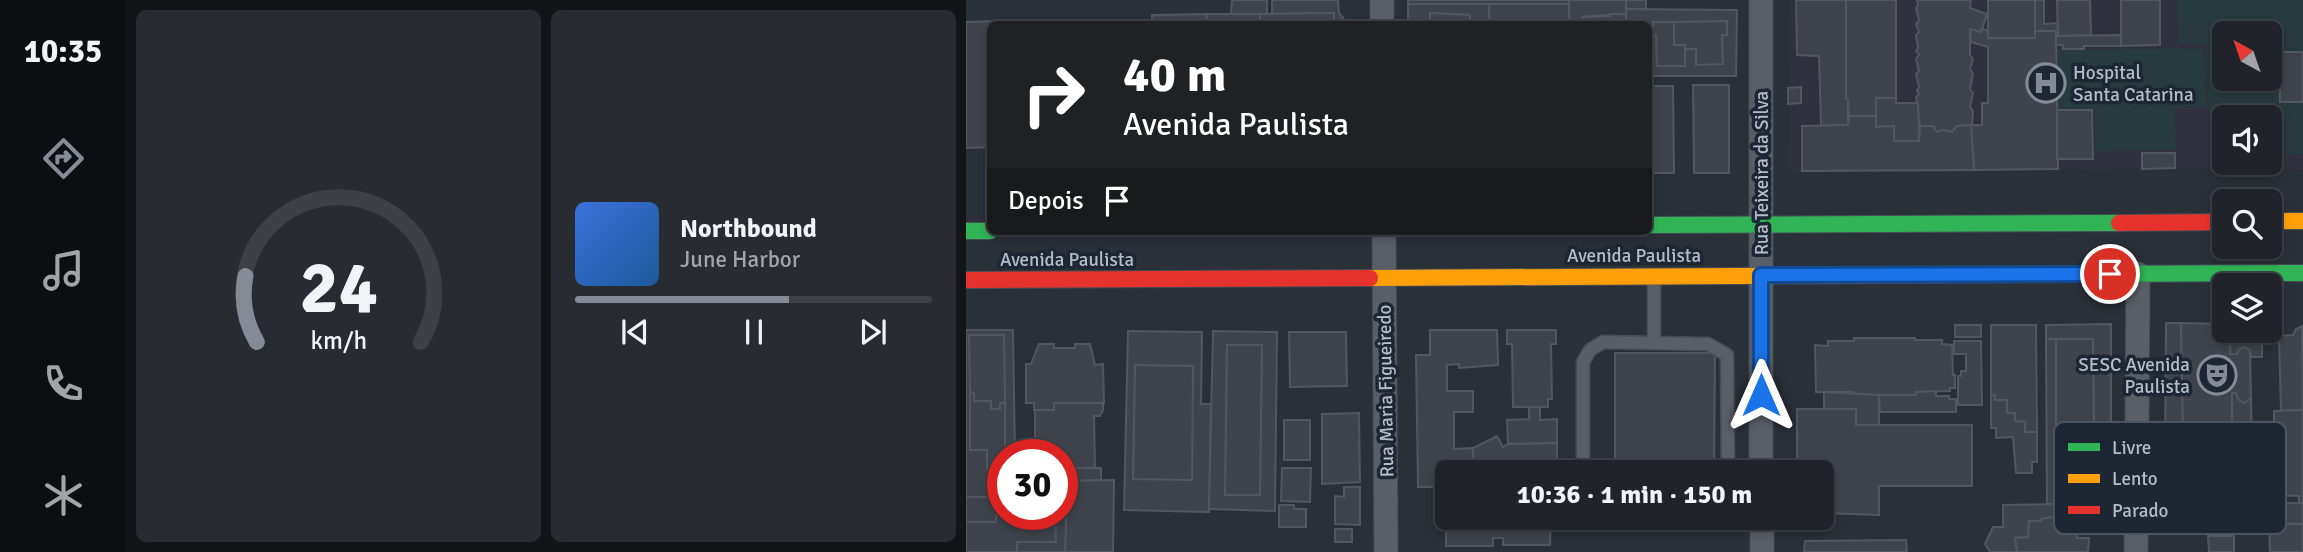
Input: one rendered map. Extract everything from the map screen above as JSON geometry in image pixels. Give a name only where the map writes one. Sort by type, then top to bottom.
[{"type":"main road","points":[[2282,221],[2303,221]]},
{"type":"main road","name":"Avenida Paulista","points":[[1652,225],[2212,222]]},
{"type":"main road","name":"Avenida Paulista","points":[[966,231],[987,231]]},
{"type":"main road","name":"Avenida Paulista","points":[[966,280],[2303,273]]},
{"type":"street","points":[[1382,0],[1382,21]]},
{"type":"street","name":"Rua Teixeira da Silva","points":[[1761,0],[1761,460]]},
{"type":"street","name":"Rua Maria Figueiredo","points":[[1384,235],[1386,552]]},
{"type":"street","points":[[2137,422],[2138,274]]},
{"type":"street","points":[[1762,530],[1762,552]]},
{"type":"street","points":[[2136,534],[2136,552]]},
{"type":"lane","points":[[1654,276],[1654,342]]},
{"type":"lane","points":[[1583,460],[1583,362],[1590,350],[1603,342],[1708,344],[1727,355],[1728,460]]},
{"type":"shaded area","name":"Hospital Santa Catarina","points":[[1789,0],[2303,0],[2303,170],[2282,170],[2282,105],[2212,105],[2212,169],[1788,172]]},
{"type":"green space","points":[[2178,0],[2303,0],[2303,154],[2282,154],[2282,105],[2212,105],[2211,154],[2206,43],[2179,43]]},
{"type":"green space","points":[[2204,48],[2207,106],[2174,108],[2176,150],[2095,151],[2094,109],[2058,109],[2058,50]]},
{"type":"building","points":[[1232,0],[1267,0],[1267,14],[1231,14]]},
{"type":"building","points":[[1272,0],[1338,0],[1339,13],[1344,21],[1334,21],[1334,13],[1272,14]]},
{"type":"building","points":[[1408,0],[1569,0],[1569,4],[1408,4]]},
{"type":"building","points":[[1569,0],[1626,0],[1626,14],[1582,17],[1582,21],[1569,21]]},
{"type":"building","points":[[1626,0],[1646,0],[1646,10],[1626,9]]},
{"type":"building","points":[[1796,0],[1846,0],[1848,125],[1821,126],[1819,56],[1797,55]]},
{"type":"building","points":[[1846,0],[1896,0],[1896,98],[1876,98],[1876,116],[1849,116],[1846,99]]},
{"type":"building","points":[[1917,0],[1971,0],[1970,8],[1987,14],[1981,32],[1970,29],[1970,55],[1973,59],[1970,69],[1973,74],[1970,89],[1973,93],[1970,107],[1973,111],[1972,125],[1957,126],[1952,132],[1937,132],[1933,126],[1920,126],[1916,97],[1919,94],[1916,74],[1919,71],[1916,59],[1919,55],[1916,51],[1916,35],[1919,32],[1916,24],[1919,20]]},
{"type":"building","points":[[1988,0],[2035,0],[2035,38],[1988,38]]},
{"type":"building","points":[[2035,0],[2044,0],[2044,24],[2058,23],[2058,36],[2056,31],[2035,31]]},
{"type":"building","points":[[2057,0],[2090,0],[2091,35],[2058,36]]},
{"type":"building","points":[[2121,0],[2160,0],[2160,45],[2121,46]]},
{"type":"building","points":[[1408,4],[1489,4],[1489,21],[1470,21],[1470,15],[1430,13],[1430,21],[1408,21]]},
{"type":"building","points":[[1489,4],[1569,4],[1569,21],[1489,21]]},
{"type":"building","points":[[1626,9],[1737,10],[1736,76],[1652,76],[1652,21],[1626,21]]},
{"type":"building","points":[[1334,13],[1334,21],[1260,21],[1260,14]]},
{"type":"building","points":[[1430,13],[1470,15],[1470,21],[1430,21]]},
{"type":"building","points":[[1207,14],[1260,14],[1260,21],[1207,21]]},
{"type":"building","points":[[1207,14],[1207,21],[1152,21],[1152,15]]},
{"type":"building","points":[[1626,14],[1626,21],[1582,21],[1582,17]]},
{"type":"building","points":[[987,21],[987,147],[966,148],[966,22]]},
{"type":"building","points":[[1727,21],[1727,35],[1722,35],[1723,64],[1696,65],[1696,49],[1674,45],[1674,22]]},
{"type":"building","points":[[1653,22],[1674,22],[1674,45],[1685,45],[1685,66],[1657,66]]},
{"type":"building","points":[[1970,29],[1988,31],[1988,38],[2035,38],[2035,31],[2056,31],[2058,169],[1974,170],[1971,125],[1982,125],[1982,103],[1988,103],[1988,47],[1971,42]]},
{"type":"building","points":[[2121,35],[2121,46],[2063,49],[2063,45],[2056,45],[2056,36]]},
{"type":"building","points":[[2282,52],[2303,52],[2303,102],[2280,102]]},
{"type":"building","points":[[1693,85],[1729,85],[1729,173],[1694,173]]},
{"type":"building","points":[[1652,86],[1673,86],[1674,173],[1652,173]]},
{"type":"building","points":[[1801,87],[1801,103],[1788,104],[1788,88]]},
{"type":"building","points":[[1876,98],[1896,98],[1896,103],[1918,103],[1919,141],[1894,141],[1894,126],[1876,127]]},
{"type":"building","points":[[2057,110],[2092,110],[2093,159],[2057,159]]},
{"type":"building","points":[[1849,116],[1876,116],[1876,127],[1894,126],[1894,141],[1919,141],[1920,126],[1933,126],[1937,132],[1952,132],[1957,126],[1971,125],[1974,170],[1802,171],[1802,126],[1848,125]]},
{"type":"building","points":[[2142,153],[2175,153],[2175,168],[2142,169]]},
{"type":"building","points":[[2166,323],[2181,323],[2183,422],[2165,422]]},
{"type":"building","name":"SESC Avenida Paulista","points":[[2181,323],[2212,324],[2212,343],[2230,343],[2230,354],[2237,354],[2241,347],[2250,350],[2251,398],[2244,403],[2238,399],[2236,393],[2232,393],[2232,422],[2183,422]]},
{"type":"building","points":[[2111,324],[2111,422],[2094,422],[2093,339],[2046,339],[2046,325]]},
{"type":"building","points":[[1955,325],[1981,325],[1981,337],[1955,337]]},
{"type":"building","points":[[1991,325],[2036,325],[2037,432],[2025,432],[2025,422],[2015,421],[2015,413],[2007,413],[2007,400],[1995,400],[1995,395],[1991,395]]},
{"type":"building","points":[[2302,326],[2303,410],[2281,411],[2279,343],[2282,343],[2282,336],[2293,335],[2296,329]]},
{"type":"building","points":[[966,330],[1013,330],[1015,439],[987,439],[987,497],[966,497]]},
{"type":"building","points":[[1430,330],[1497,330],[1498,365],[1459,368],[1459,364],[1447,365],[1447,391],[1473,391],[1473,412],[1454,412],[1454,449],[1473,448],[1474,460],[1435,460],[1435,487],[1418,487],[1416,355],[1430,355]]},
{"type":"building","points":[[1507,330],[1556,330],[1556,344],[1551,344],[1552,399],[1548,399],[1548,407],[1513,407],[1512,344],[1507,344]]},
{"type":"building","points":[[1128,331],[1202,332],[1201,404],[1211,404],[1209,512],[1124,510]]},
{"type":"building","points":[[1213,331],[1277,332],[1275,511],[1209,509]]},
{"type":"building","points":[[1289,332],[1346,332],[1347,386],[1290,387]]},
{"type":"building","points":[[969,335],[1004,335],[1005,403],[1000,403],[1000,409],[991,409],[991,401],[974,401],[974,393],[970,392]]},
{"type":"building","points":[[1854,338],[1942,340],[1942,344],[1952,345],[1955,388],[1950,388],[1950,391],[1916,392],[1916,395],[1816,392],[1815,345],[1828,346],[1828,341],[1854,341]]},
{"type":"building","points":[[2046,339],[2056,339],[2054,504],[2047,504]]},
{"type":"building","points":[[2056,339],[2093,339],[2094,422],[2056,422]]},
{"type":"building","points":[[1954,341],[1981,341],[1982,405],[1958,405],[1958,376],[1961,376],[1961,371],[1966,371],[1966,354],[1954,354]]},
{"type":"building","points":[[2230,343],[2262,343],[2262,357],[2251,357],[2250,350],[2244,347],[2238,350],[2237,354],[2230,354]]},
{"type":"building","points":[[1039,344],[1054,344],[1054,348],[1075,348],[1075,344],[1090,344],[1095,365],[1103,364],[1104,403],[1054,403],[1054,410],[1034,410],[1034,403],[1026,403],[1026,364],[1031,364]]},
{"type":"building","points":[[1227,345],[1262,345],[1260,495],[1225,495]]},
{"type":"building","points":[[1615,353],[1715,353],[1714,460],[1615,460]]},
{"type":"building","points":[[1135,365],[1193,366],[1192,480],[1133,479]]},
{"type":"building","points":[[1936,391],[1936,396],[1956,399],[1956,412],[1880,412],[1879,395],[1916,395],[1916,392]]},
{"type":"building","points":[[970,392],[974,393],[974,401],[991,401],[991,409],[1000,409],[1000,403],[1005,403],[1005,439],[987,439],[987,450],[970,450]]},
{"type":"building","points":[[1824,392],[1879,395],[1879,425],[1856,425],[1856,409],[1824,409]]},
{"type":"building","points":[[2232,393],[2236,393],[2238,399],[2244,403],[2251,398],[2251,422],[2232,422]]},
{"type":"building","points":[[1991,395],[1995,395],[1995,400],[2007,400],[2007,413],[2015,413],[2015,421],[2025,422],[2025,432],[2037,432],[2037,462],[2032,462],[2032,473],[2016,473],[2013,437],[1996,438],[1996,428],[1991,428]]},
{"type":"building","points":[[1054,403],[1103,403],[1100,416],[1094,416],[1095,468],[1078,469],[1078,439],[1035,439],[1035,410],[1054,410]]},
{"type":"building","points":[[1529,407],[1540,407],[1540,420],[1557,419],[1557,443],[1508,444],[1507,420],[1529,419]]},
{"type":"building","points":[[1797,409],[1856,409],[1856,425],[1972,425],[1972,486],[1879,486],[1879,515],[1834,513],[1834,460],[1797,460]]},
{"type":"building","points":[[2303,410],[2303,503],[2299,503],[2299,496],[2286,495],[2286,422],[2274,422],[2274,411]]},
{"type":"building","points":[[1359,413],[1360,482],[1322,484],[1322,414]]},
{"type":"building","points":[[1284,420],[1310,420],[1310,460],[1284,460]]},
{"type":"building","points":[[1497,436],[1503,447],[1508,444],[1557,443],[1557,460],[1474,460],[1473,448]]},
{"type":"building","points":[[1078,468],[1101,468],[1101,480],[1078,481]]},
{"type":"building","points":[[1282,468],[1311,468],[1310,502],[1281,501]]},
{"type":"building","points":[[1114,480],[1113,552],[1065,552],[1066,530],[1078,530],[1078,481]]},
{"type":"building","points":[[1344,487],[1360,487],[1360,525],[1335,524],[1335,496],[1344,497]]},
{"type":"building","points":[[966,497],[987,497],[987,530],[1066,530],[1065,552],[966,552]]},
{"type":"building","points":[[2286,503],[2303,503],[2303,524],[2286,524]]},
{"type":"building","points":[[2054,504],[2054,517],[2029,521],[2028,537],[2015,538],[2017,552],[1990,552],[1985,544],[1993,527],[2003,527],[2003,505]]},
{"type":"building","points":[[1279,505],[1294,505],[1294,509],[1306,509],[1306,527],[1279,527]]},
{"type":"building","points":[[2054,517],[2054,534],[2077,534],[2077,538],[2089,538],[2088,552],[2017,552],[2015,538],[2028,537],[2029,521]]},
{"type":"building","points":[[966,522],[987,522],[987,530],[1056,530],[1056,542],[1017,542],[1017,552],[966,552]]},
{"type":"building","points":[[2286,524],[2303,524],[2303,552],[2270,552],[2269,534],[2286,534]]},
{"type":"building","points":[[1335,529],[1352,529],[1352,542],[1335,542]]},
{"type":"building","points":[[1446,530],[1551,530],[1550,545],[1503,545],[1503,538],[1493,538],[1493,546],[1446,546]]},
{"type":"building","points":[[2208,536],[2234,536],[2234,552],[2209,552]]},
{"type":"building","points":[[1906,540],[1907,552],[1804,552],[1805,541]]},
{"type":"traffic: fast","points":[[1652,225],[2119,223]]},
{"type":"traffic: fast","points":[[966,231],[987,231]]},
{"type":"traffic: fast","points":[[1904,275],[2303,273]]},
{"type":"traffic: slow","points":[[2282,221],[2303,221]]},
{"type":"traffic: slow","points":[[1370,278],[1904,275]]},
{"type":"traffic: jam","points":[[2119,223],[2212,222]]},
{"type":"traffic: jam","points":[[966,280],[1370,278]]},
{"type":"place","name":"Hospital Santa Catarina","points":[[2046,83]]},
{"type":"place","name":"SESC Avenida Paulista","points":[[2217,375]]},
{"type":"route","points":[[1761,395],[1761,275],[2110,274]]}]
